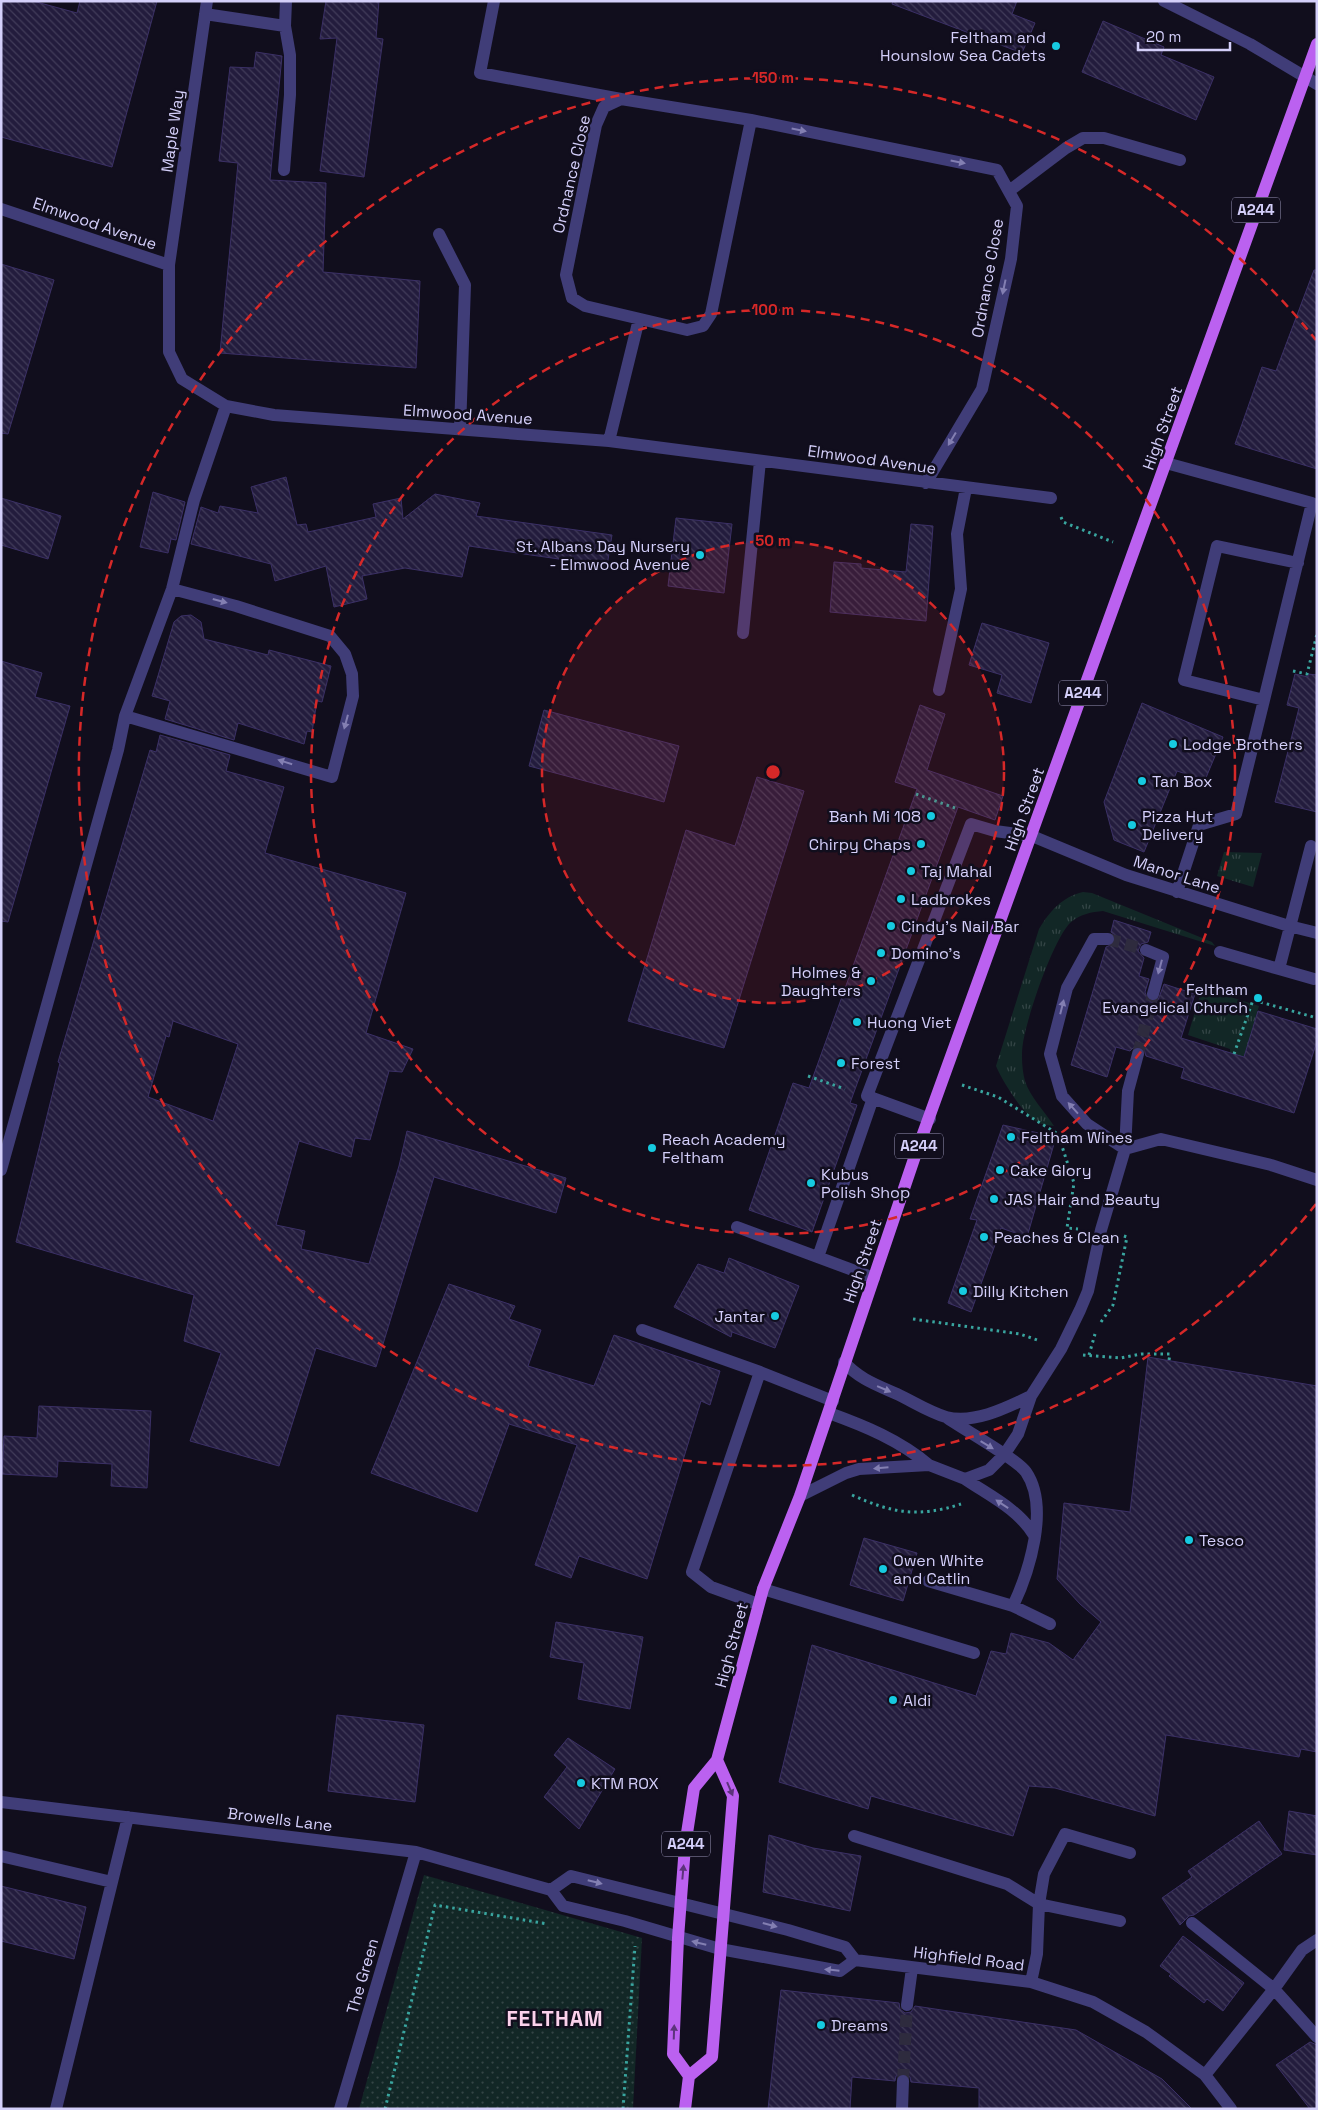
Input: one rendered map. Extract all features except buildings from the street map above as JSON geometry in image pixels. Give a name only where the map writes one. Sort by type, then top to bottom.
[{"type":"main road","name":"High Street","points":[[688,2076],[673,2054],[678,1938],[685,1846],[694,1788],[717,1760],[763,1589],[800,1496],[831,1407],[844,1362],[943,1080],[1317,44]]},
{"type":"main road","name":"A244","points":[[688,2076],[712,2056],[733,1796],[717,1760]]},
{"type":"main road","points":[[685,2109],[688,2076]]},
{"type":"street","name":"Maple Way","points":[[169,265],[207,1]]},
{"type":"street","points":[[284,170],[288,149],[290,55],[285,26],[286,1]]},
{"type":"street","points":[[494,1],[480,73],[620,99]]},
{"type":"street","points":[[1164,1],[1245,41],[1317,84]]},
{"type":"street","points":[[205,14],[285,26]]},
{"type":"street","name":"Ordnance Close","points":[[751,120],[711,314],[703,326],[687,330],[585,306],[572,298],[566,275],[596,125],[604,107],[620,99],[751,120],[997,170],[1017,206],[1011,259],[982,389],[926,482]]},
{"type":"street","points":[[1009,191],[1066,148],[1083,138],[1104,138],[1180,160]]},
{"type":"street","name":"Elmwood Avenue","points":[[1,208],[169,265],[169,352],[182,379],[226,406],[274,415],[609,441],[1052,498]]},
{"type":"street","points":[[440,234],[465,284],[460,430]]},
{"type":"street","points":[[609,441],[638,319]]},
{"type":"street","points":[[1,1170],[118,750],[125,716],[172,589],[194,500],[226,406]]},
{"type":"street","points":[[743,633],[760,461]]},
{"type":"street","points":[[1166,464],[1312,504],[1236,814],[1199,825],[1177,892]]},
{"type":"street","points":[[939,690],[961,589],[957,534],[966,488]]},
{"type":"street","points":[[1264,700],[1184,680],[1218,546],[1298,563]]},
{"type":"street","points":[[125,716],[332,776],[353,696],[352,674],[345,654],[330,636],[236,606],[172,589]]},
{"type":"street","name":"Manor Lane","points":[[870,1097],[971,824],[995,832],[1032,836],[1126,875],[1317,933]]},
{"type":"street","points":[[1279,969],[1311,846]]},
{"type":"street","points":[[1108,939],[1094,939],[1067,988],[1050,1054],[1062,1096],[1088,1124],[1125,1149],[1161,1139],[1271,1165],[1317,1180]]},
{"type":"street","points":[[1146,950],[1163,957],[1152,994]]},
{"type":"street","points":[[1220,952],[1314,979]]},
{"type":"street","points":[[965,1479],[989,1470],[1004,1455],[1018,1434],[1031,1396],[1061,1349],[1088,1291],[1101,1230],[1125,1149],[1128,1091],[1138,1054]]},
{"type":"street","points":[[818,1257],[870,1097],[930,1119]]},
{"type":"street","points":[[737,1227],[874,1278]]},
{"type":"street","points":[[642,1330],[760,1372],[831,1407],[886,1436],[916,1454],[929,1465],[965,1479],[1005,1505],[1026,1522],[1034,1536]]},
{"type":"street","points":[[844,1362],[853,1372],[869,1382],[946,1417],[1004,1455],[1026,1472],[1034,1496],[1037,1516],[1024,1581],[1013,1606]]},
{"type":"street","points":[[758,1604],[711,1588],[692,1572],[760,1372]]},
{"type":"street","points":[[946,1417],[974,1417],[990,1414],[1031,1396]]},
{"type":"street","points":[[800,1496],[846,1473],[859,1469],[929,1465]]},
{"type":"street","points":[[928,1581],[1013,1606],[1050,1624]]},
{"type":"street","points":[[763,1589],[974,1653]]},
{"type":"street","name":"Browells Lane","points":[[1,1802],[416,1852],[551,1890],[563,1906],[625,1921],[720,1949]]},
{"type":"street","points":[[56,2109],[128,1817]]},
{"type":"street","points":[[1031,1982],[1038,1954],[1039,1904],[1044,1874],[1065,1834],[1130,1852]]},
{"type":"street","points":[[854,1836],[1007,1884],[1039,1904],[1120,1921]]},
{"type":"street","name":"The Green","points":[[340,2109],[416,1852]]},
{"type":"street","points":[[1,1856],[112,1882]]},
{"type":"street","points":[[551,1890],[571,1876],[723,1912],[846,1947],[855,1960],[840,1971],[720,1949]]},
{"type":"street","points":[[1192,1923],[1274,1989],[1317,2037]]},
{"type":"street","points":[[1205,2075],[1274,1989],[1302,1950],[1317,1940]]},
{"type":"street","name":"Highfield Road","points":[[855,1960],[1031,1982],[1092,2002],[1146,2032],[1205,2075],[1231,2109]]},
{"type":"street","points":[[907,2005],[912,1968]]},
{"type":"street","points":[[902,2109],[903,2081]]},
{"type":"path","points":[[1052,498],[1063,522],[1134,551]]},
{"type":"path","points":[[1290,680],[1292,671],[1306,674],[1317,634]]},
{"type":"path","points":[[916,794],[957,809]]},
{"type":"path","points":[[1234,1054],[1253,1000],[1317,1018]]},
{"type":"path","points":[[808,1076],[870,1097]]},
{"type":"path","points":[[943,1080],[998,1097],[1058,1134],[1074,1183],[1067,1228],[1101,1230],[1127,1237],[1113,1304],[1096,1330],[1089,1355]]},
{"type":"path","points":[[913,1319],[1020,1334],[1061,1349]]},
{"type":"path","points":[[385,2109],[435,1905],[549,1924]]},
{"type":"path","points":[[623,2109],[635,1939]]},
{"type":"green space","points":[[1224,852],[1262,853],[1253,887],[1217,876]]},
{"type":"green space","points":[[1083,892],[1092,893],[1212,942],[1215,946],[1103,911],[1086,914],[1071,922],[1056,944],[1049,961],[1025,1031],[1022,1047],[1027,1087],[1054,1126],[1044,1125],[1033,1119],[1020,1106],[1003,1081],[996,1066],[1039,929],[1057,906],[1069,897]]},
{"type":"green space","points":[[1202,988],[1259,1006],[1244,1057],[1230,1053],[1230,1049],[1188,1035]]},
{"type":"green space","points":[[424,1875],[642,1938],[633,2109],[359,2109]]},
{"type":"tunnel","points":[[1108,939],[1146,950]]},
{"type":"tunnel","points":[[1138,1054],[1153,994]]},
{"type":"tunnel","points":[[903,2081],[907,2005]]},
{"type":"place","name":"Feltham and Hounslow Sea Cadets","points":[[1056,46]]},
{"type":"place","name":"St. Albans Day Nursery - Elmwood Avenue","points":[[700,555]]},
{"type":"place","name":"Lodge Brothers","points":[[1173,744]]},
{"type":"place","name":"Tan Box","points":[[1142,781]]},
{"type":"place","name":"Banh Mi 108","points":[[931,816]]},
{"type":"place","name":"Pizza Hut Delivery","points":[[1132,825]]},
{"type":"place","name":"Chirpy Chaps","points":[[921,844]]},
{"type":"place","name":"Taj Mahal","points":[[911,871]]},
{"type":"place","name":"Ladbrokes","points":[[901,899]]},
{"type":"place","name":"Cindy's Nail Bar","points":[[891,926]]},
{"type":"place","name":"Domino's","points":[[881,953]]},
{"type":"place","name":"Holmes & Daughters","points":[[871,981]]},
{"type":"place","name":"Feltham Evangelical Church","points":[[1258,998]]},
{"type":"place","name":"Huong Viet","points":[[857,1022]]},
{"type":"place","name":"Forest","points":[[841,1063]]},
{"type":"place","name":"Feltham Wines","points":[[1011,1137]]},
{"type":"place","name":"Reach Academy Feltham","points":[[652,1148]]},
{"type":"place","name":"Cake Glory","points":[[1000,1170]]},
{"type":"place","name":"Kubus Polish Shop","points":[[811,1183]]},
{"type":"place","name":"JAS Hair and Beauty","points":[[994,1199]]},
{"type":"place","name":"Peaches & Clean","points":[[984,1237]]},
{"type":"place","name":"Dilly Kitchen","points":[[963,1291]]},
{"type":"place","name":"Jantar","points":[[775,1316]]},
{"type":"place","name":"Tesco","points":[[1189,1540]]},
{"type":"place","name":"Owen White and Catlin","points":[[883,1569]]},
{"type":"place","name":"Aldi","points":[[893,1700]]},
{"type":"place","name":"KTM ROX","points":[[581,1783]]},
{"type":"place","name":"Dreams","points":[[821,2025]]},
{"type":"district","name":"FELTHAM","points":[[555,2019]]}]
